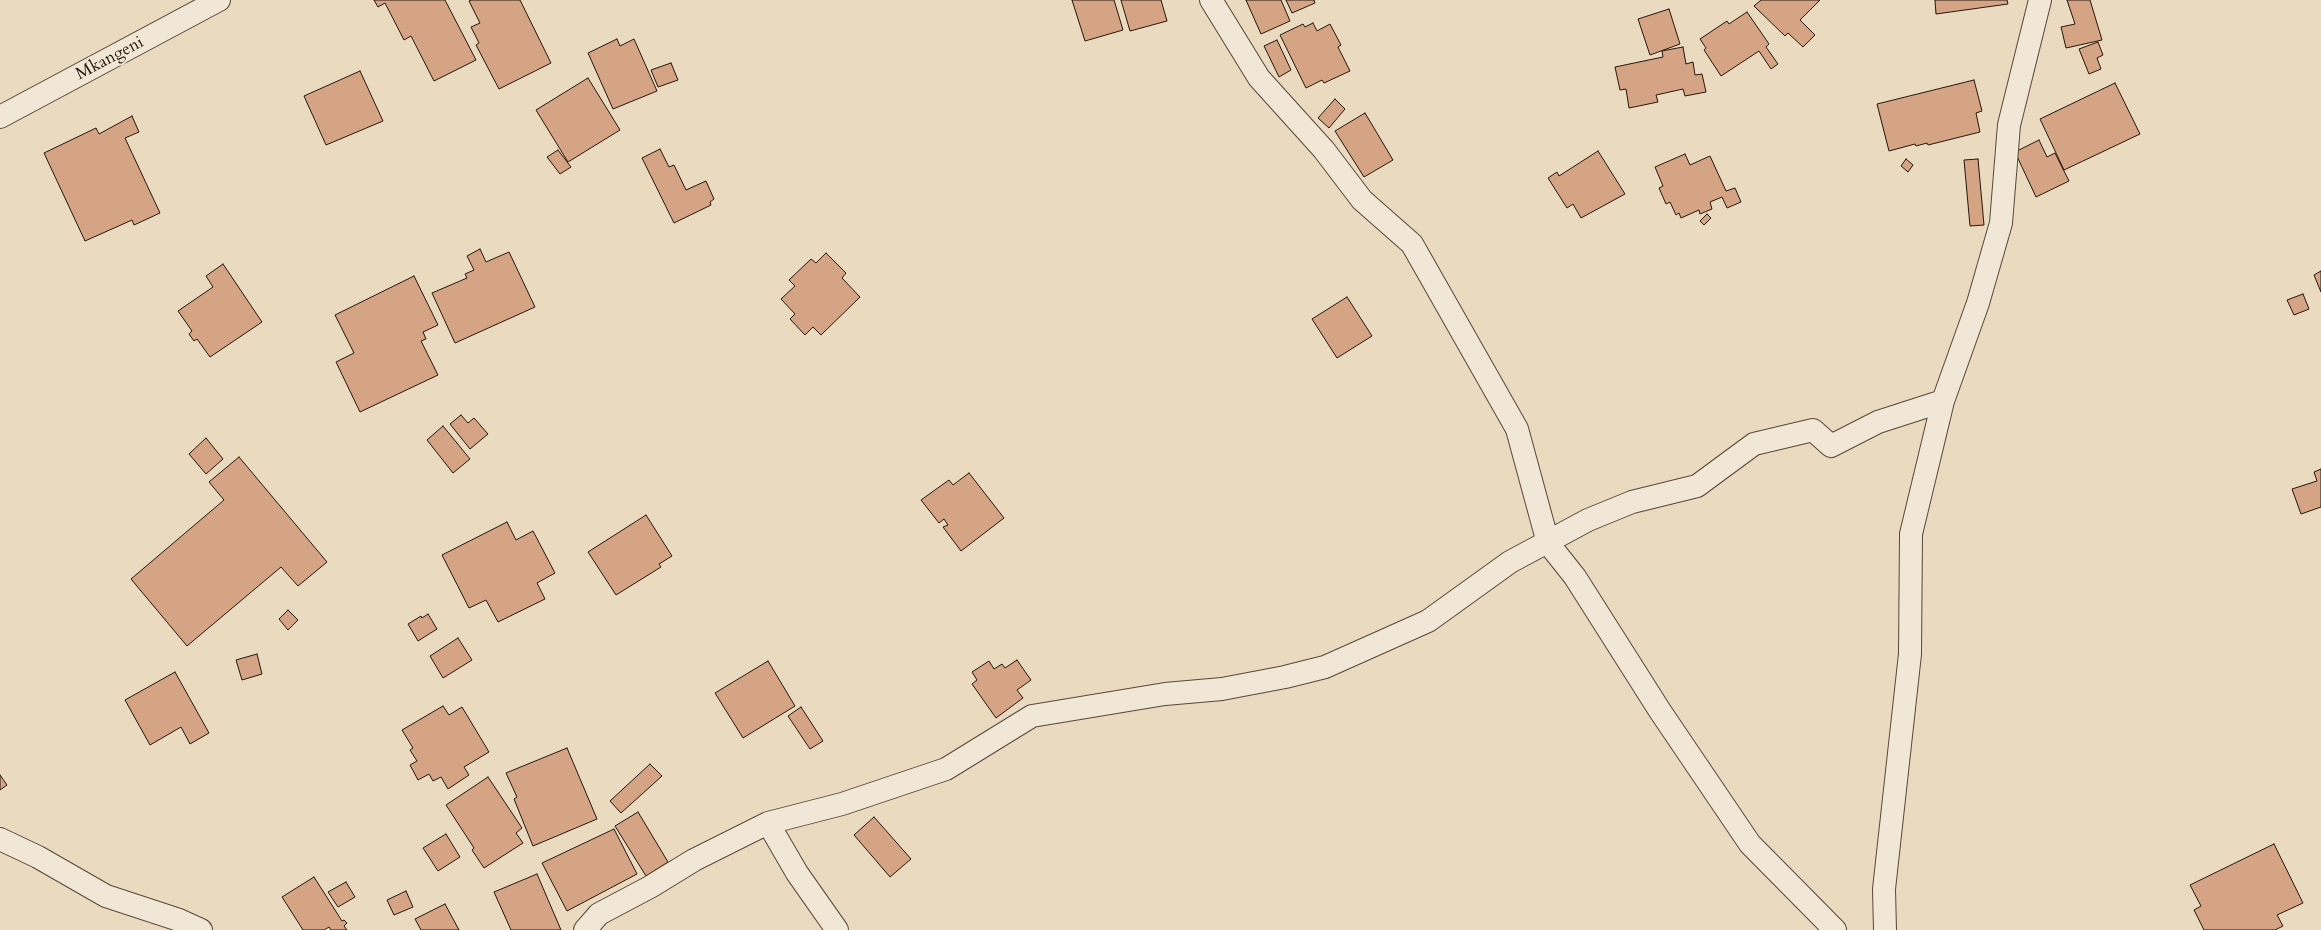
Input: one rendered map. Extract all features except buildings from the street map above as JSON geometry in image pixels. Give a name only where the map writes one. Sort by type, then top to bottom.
[{"type":"street","name":"Mkangeni","points":[[0,117],[219,0]]},
{"type":"street","points":[[1211,0],[1259,78],[1324,150],[1362,200],[1412,244],[1517,429],[1548,543],[1575,577],[1656,704],[1750,844],[1835,930]]},
{"type":"street","points":[[1885,930],[1884,889],[1910,654],[1911,534],[1943,401],[1978,303],[2001,223],[2009,125],[2040,0]]},
{"type":"street","points":[[585,930],[599,914],[650,888],[694,860],[768,823],[842,804],[946,769],[1032,716],[1165,694],[1222,689],[1285,678],[1325,666],[1428,621],[1510,562],[1548,543],[1588,520],[1632,502],[1697,486],[1754,444],[1813,430],[1831,446],[1878,422],[1943,401]]},
{"type":"street","points":[[768,823],[797,873],[837,930]]},
{"type":"street","points":[[0,840],[38,857],[106,896],[179,920],[201,930]]}]
